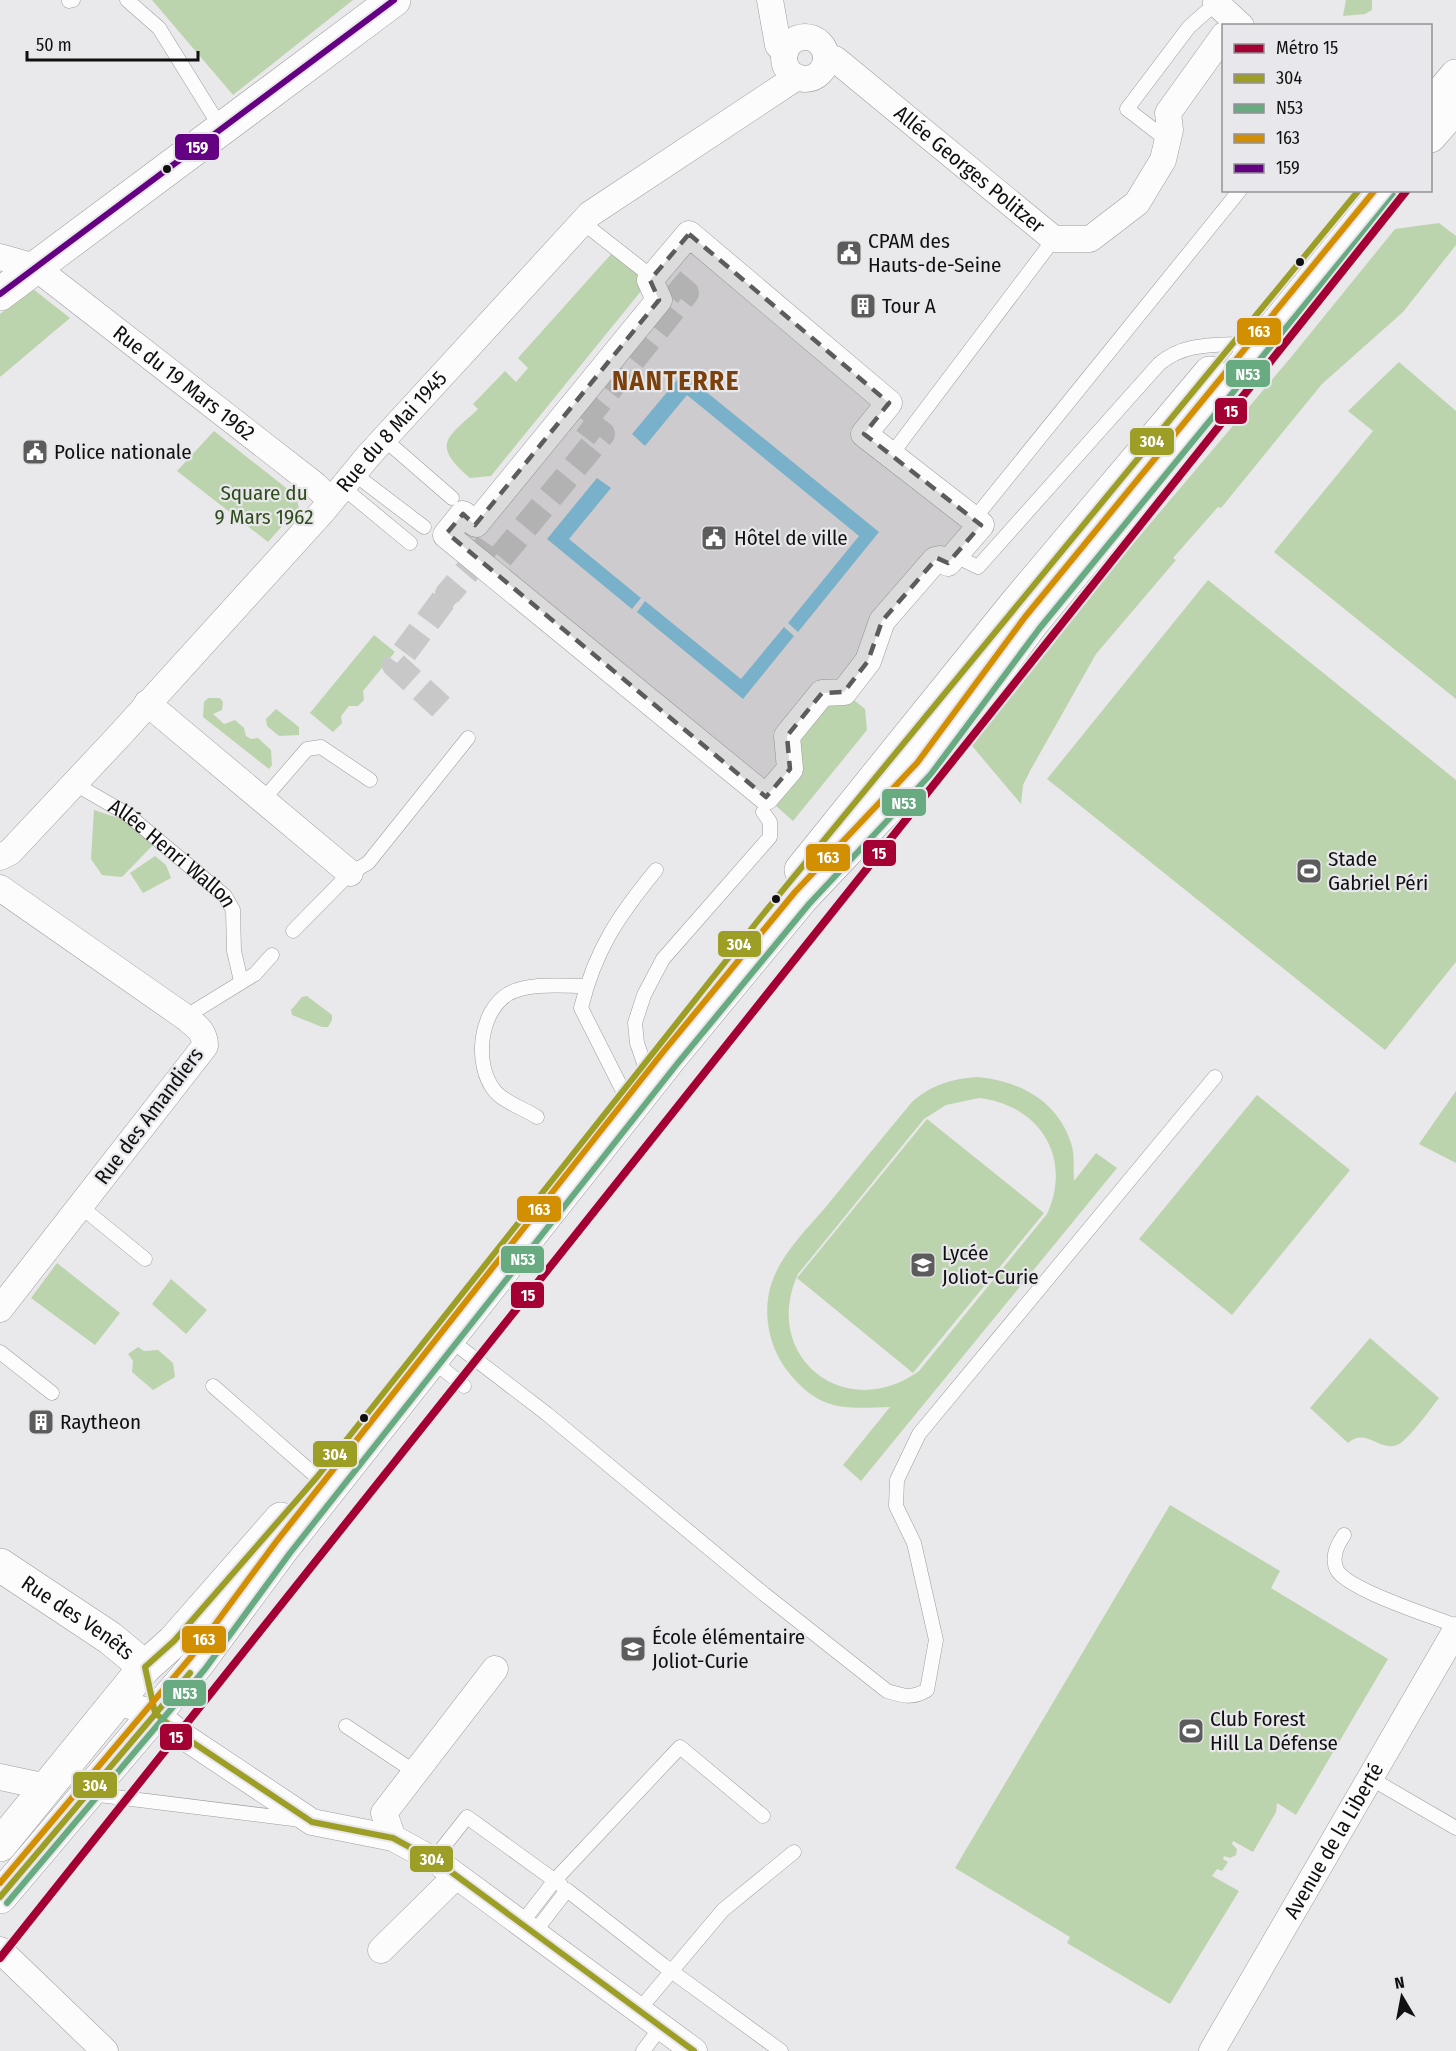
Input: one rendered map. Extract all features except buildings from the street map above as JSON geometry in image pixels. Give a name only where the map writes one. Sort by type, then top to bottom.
[{"type":"main road","points":[[0,294],[394,0]]},
{"type":"main road","points":[[1432,106],[1456,76]]},
{"type":"main road","points":[[1432,135],[1456,106]]},
{"type":"main road","points":[[0,1845],[145,1667],[174,1641],[317,1477],[624,1093],[760,918],[1357,192]]},
{"type":"main road","points":[[0,1897],[198,1663],[283,1548],[589,1159],[802,898],[924,769],[1032,623],[1385,192]]},
{"type":"main road","name":"Rue des Venêts","points":[[0,1565],[110,1638],[145,1667]]},
{"type":"street","points":[[770,0],[778,45],[785,53]]},
{"type":"street","points":[[775,0],[806,37],[820,44],[826,59],[819,73],[804,79],[796,77],[786,67],[785,53],[792,41],[806,37]]},
{"type":"street","points":[[1217,2],[1239,24]]},
{"type":"street","name":"Allée Georges Politzer","points":[[1217,2],[1222,24]]},
{"type":"street","name":"Allée Georges Politzer","points":[[826,59],[835,59],[1054,239],[1090,239],[1137,203],[1163,160],[1167,140],[1168,113],[1222,36]]},
{"type":"street","name":"Rue du 8 Mai 1945","points":[[0,857],[10,852],[75,784],[582,222],[606,201],[796,77]]},
{"type":"street","points":[[689,234],[889,403],[864,434],[891,455],[981,525],[948,563],[940,559],[934,560],[882,621],[868,661],[844,692],[822,693],[787,736],[790,770],[766,797],[446,535],[463,514],[476,524],[659,300],[650,280],[689,234]]},
{"type":"street","points":[[0,257],[35,267]]},
{"type":"street","name":"Rue du 19 Mars 1962","points":[[35,267],[315,485],[342,486]]},
{"type":"street","points":[[147,704],[350,873]]},
{"type":"street","name":"Rue des Amandiers","points":[[0,888],[186,1017],[205,1036],[206,1046],[0,1309]]},
{"type":"street","name":"Avenue de la Liberté","points":[[1212,2051],[1456,1628]]},
{"type":"street","name":"Rue des Venêts","points":[[145,1667],[155,1713]]},
{"type":"street","points":[[393,1838],[384,1813],[495,1669]]},
{"type":"street","points":[[116,1702],[155,1713],[183,1736],[312,1822],[393,1838],[433,1860],[694,2051]]},
{"type":"street","points":[[0,1776],[47,1787]]},
{"type":"street","points":[[381,1950],[456,1876]]},
{"type":"street","points":[[0,1950],[105,2051]]},
{"type":"lane","points":[[127,0],[159,28],[221,128]]},
{"type":"lane","points":[[1167,140],[1127,109],[1189,27],[1217,2]]},
{"type":"lane","points":[[974,519],[1238,192]]},
{"type":"lane","points":[[582,222],[647,273]]},
{"type":"lane","points":[[891,455],[1054,239]]},
{"type":"lane","points":[[945,551],[978,567],[1159,364],[1172,353],[1186,349],[1234,344]]},
{"type":"lane","points":[[384,439],[452,498]]},
{"type":"lane","points":[[342,486],[424,527]]},
{"type":"lane","points":[[342,486],[410,543]]},
{"type":"lane","points":[[293,931],[350,873],[368,863],[468,738]]},
{"type":"lane","points":[[262,801],[307,749],[321,747],[370,780]]},
{"type":"lane","name":"Allée Henri Wallon","points":[[75,784],[127,814],[225,896],[233,910],[234,951],[240,981]]},
{"type":"lane","points":[[645,1066],[637,1043],[635,1023],[644,995],[663,959],[770,837],[770,822],[763,812]]},
{"type":"lane","points":[[624,1093],[581,1008],[586,986],[619,915],[656,870]]},
{"type":"lane","points":[[186,1017],[240,981],[255,974],[272,956]]},
{"type":"lane","points":[[537,1117],[496,1093],[487,1079],[482,1054],[486,1024],[494,1006],[509,993],[539,986],[586,986]]},
{"type":"lane","points":[[441,1349],[547,1414],[764,1594],[887,1691],[905,1697],[916,1697],[927,1690],[936,1640],[914,1543],[896,1506],[897,1480],[919,1434],[1215,1077]]},
{"type":"lane","points":[[80,1206],[145,1259]]},
{"type":"lane","points":[[441,1349],[464,1386]]},
{"type":"lane","points":[[0,1352],[52,1393]]},
{"type":"lane","points":[[213,1386],[317,1477]]},
{"type":"lane","points":[[1344,1535],[1335,1551],[1335,1562],[1336,1568],[1349,1583],[1456,1628]]},
{"type":"lane","points":[[346,1726],[415,1773]]},
{"type":"lane","points":[[527,1929],[555,1880],[680,1747],[763,1816]]},
{"type":"lane","points":[[1370,1778],[1456,1828]]},
{"type":"lane","points":[[89,1794],[312,1822]]},
{"type":"lane","points":[[433,1860],[467,1817],[555,1880],[672,1971],[781,2051]]},
{"type":"lane","points":[[638,2011],[723,1910],[794,1852]]},
{"type":"lane","points":[[527,1929],[567,1890]]},
{"type":"lane","points":[[643,2051],[661,2027]]},
{"type":"highlighted area","points":[[689,234],[889,403],[864,434],[981,525],[948,563],[937,558],[882,621],[868,661],[844,692],[822,693],[787,736],[790,769],[766,797],[447,533],[463,514],[475,525],[659,300],[650,280]]},
{"type":"green space","points":[[152,0],[353,0],[233,95]]},
{"type":"green space","points":[[1346,0],[1372,0],[1372,10],[1365,14],[1343,16]]},
{"type":"green space","points":[[1439,223],[1456,236],[1456,245],[1403,312],[1322,384],[1221,508],[1218,507],[1173,558],[1176,560],[1096,654],[1023,785],[1021,804],[967,740],[1292,356],[1395,229]]},
{"type":"green space","points":[[613,252],[650,280],[491,476],[470,478],[450,457],[447,442],[451,435],[478,409],[473,404],[505,371],[516,382],[528,368],[518,358]]},
{"type":"green space","points":[[33,289],[70,318],[0,377],[0,314]]},
{"type":"green space","points":[[1399,362],[1456,411],[1456,699],[1274,552],[1373,431],[1348,411]]},
{"type":"green space","name":"Square du 9 Mars 1962","points":[[214,431],[295,495],[299,507],[268,542],[177,471]]},
{"type":"green space","name":"Stade Gabriel Péri","points":[[1208,580],[1456,780],[1456,962],[1385,1050],[1047,779]]},
{"type":"green space","points":[[374,635],[395,652],[363,691],[364,700],[358,706],[349,706],[341,716],[342,723],[333,732],[310,713]]},
{"type":"green space","points":[[844,692],[865,709],[867,730],[793,821],[766,797],[787,736]]},
{"type":"green space","points":[[208,698],[220,698],[223,702],[222,710],[213,714],[224,724],[235,720],[244,728],[246,736],[251,739],[258,738],[271,750],[272,765],[269,769],[203,717],[204,702]]},
{"type":"green space","points":[[276,709],[299,727],[299,735],[279,736],[267,726],[266,719]]},
{"type":"green space","points":[[94,810],[130,822],[153,845],[122,877],[102,875],[91,859]]},
{"type":"green space","points":[[155,856],[166,865],[171,878],[143,893],[130,873]]},
{"type":"green space","points":[[307,996],[332,1015],[328,1027],[322,1027],[292,1015],[291,1010],[302,997]]},
{"type":"green space","points":[[977,1077],[1007,1083],[1034,1095],[1046,1104],[1057,1115],[1071,1143],[1074,1181],[1096,1153],[1117,1168],[861,1481],[843,1465],[890,1407],[858,1408],[832,1404],[820,1400],[798,1383],[780,1360],[771,1338],[767,1316],[769,1293],[776,1271],[788,1252],[912,1102],[934,1087]],"holes":[[[979,1098],[1019,1111],[1034,1123],[1045,1137],[1053,1154],[1056,1173],[1054,1193],[1047,1214],[919,1371],[891,1385],[864,1390],[839,1385],[817,1374],[800,1355],[791,1332],[789,1304],[798,1274],[924,1119],[946,1105]]]},
{"type":"green space","points":[[1456,1091],[1456,1163],[1419,1144]]},
{"type":"green space","points":[[1257,1095],[1350,1170],[1232,1315],[1139,1239]]},
{"type":"green space","points":[[927,1119],[1044,1213],[913,1373],[797,1278]]},
{"type":"green space","points":[[57,1263],[120,1313],[95,1345],[31,1298]]},
{"type":"green space","points":[[171,1279],[207,1310],[186,1334],[152,1304]]},
{"type":"green space","points":[[1370,1338],[1439,1398],[1413,1431],[1397,1445],[1385,1445],[1366,1438],[1354,1439],[1348,1443],[1310,1408]]},
{"type":"green space","points":[[138,1347],[144,1351],[158,1350],[173,1363],[175,1377],[153,1390],[132,1372],[133,1361],[128,1354]]},
{"type":"green space","name":"Club Forest Hill La Défense","points":[[1170,1505],[1280,1571],[1271,1588],[1388,1659],[1296,1815],[1277,1803],[1276,1812],[1253,1852],[1233,1841],[1232,1844],[1237,1849],[1236,1855],[1230,1858],[1224,1856],[1223,1859],[1228,1862],[1222,1871],[1217,1869],[1212,1876],[1239,1891],[1170,2004],[1067,1943],[1070,1937],[955,1868]]},
{"type":"water","points":[[683,373],[879,532],[798,632],[788,623],[859,536],[687,395],[645,446],[632,434]]},
{"type":"water","points":[[597,478],[611,488],[569,539],[641,598],[632,609],[547,539]]},
{"type":"water","points":[[645,601],[741,679],[784,627],[794,636],[743,699],[637,612]]},
{"type":"tunnel","points":[[584,421],[686,293],[654,266]]},
{"type":"tunnel","points":[[470,547],[495,564],[602,434],[569,409]]},
{"type":"tunnel","points":[[457,602],[448,594],[482,554]]},
{"type":"tunnel","points":[[441,707],[395,665],[448,594]]},
{"type":"metro line","name":"15","points":[[0,1958],[1405,192]]},
{"type":"transit line","name":"159","points":[[0,294],[394,0]]},
{"type":"transit line","name":"304","points":[[694,2051],[439,1863],[393,1838],[312,1822],[183,1736],[155,1713],[145,1667],[174,1641],[317,1477],[760,918],[1357,192]]},
{"type":"transit line","name":"163","points":[[0,1883],[191,1657],[276,1542],[663,1052],[795,892],[917,763],[1025,617],[1373,192]]},
{"type":"transit line","name":"N53","points":[[7,1903],[205,1669],[290,1553],[677,1064],[809,904],[931,774],[1039,629],[1394,196]]},
{"type":"transit line","name":"304","points":[[0,1897],[190,1673]]},
{"type":"place","name":"CPAM des Hauts-de-Seine","points":[[849,253]]},
{"type":"place","name":"Tour A","points":[[863,306]]},
{"type":"place","name":"Police nationale","points":[[35,452]]},
{"type":"place","name":"Hôtel de ville","points":[[714,538]]},
{"type":"place","name":"Stade Gabriel Péri","points":[[1309,871]]},
{"type":"place","name":"Lycée Joliot-Curie","points":[[923,1265]]},
{"type":"place","name":"Raytheon","points":[[41,1422]]},
{"type":"place","name":"École élémentaire Joliot-Curie","points":[[633,1649]]},
{"type":"place","name":"Club Forest Hill La Défense","points":[[1191,1731]]},
{"type":"district","name":"NANTERRE","points":[[676,381]]}]
